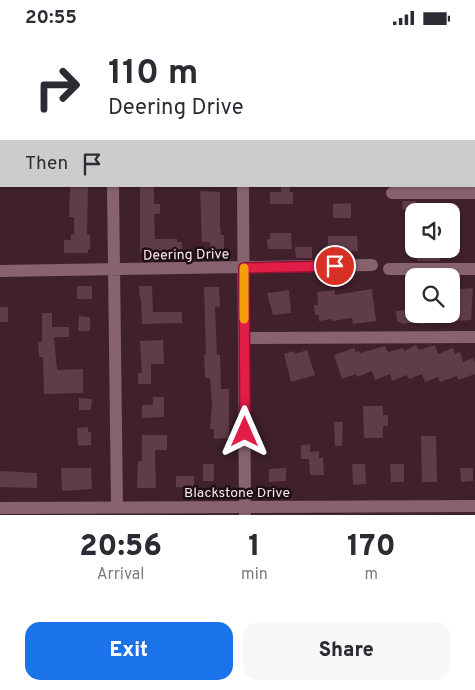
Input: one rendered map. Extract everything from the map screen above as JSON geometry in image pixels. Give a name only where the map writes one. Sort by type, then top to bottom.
[{"type":"street","points":[[113,187],[116,508]]},
{"type":"street","points":[[243,187],[245,511]]},
{"type":"street","points":[[392,193],[475,193]]},
{"type":"street","name":"Deering Drive","points":[[0,271],[372,265]]},
{"type":"street","points":[[389,269],[475,269]]},
{"type":"street","points":[[244,337],[475,337]]},
{"type":"street","name":"Blackstone Drive","points":[[0,508],[66,511],[116,508],[245,511],[475,506]]},
{"type":"building","points":[[70,187],[88,187],[87,235],[90,235],[90,249],[88,249],[88,253],[64,253],[64,240],[71,240],[71,234],[74,234],[74,217],[69,217]]},
{"type":"building","points":[[140,187],[154,187],[154,204],[160,204],[160,214],[154,214],[155,239],[177,239],[177,242],[182,242],[182,252],[140,253]]},
{"type":"building","points":[[281,187],[290,187],[290,192],[293,192],[293,204],[270,204],[270,192],[281,192]]},
{"type":"building","points":[[200,191],[220,192],[220,225],[221,235],[224,235],[224,249],[218,249],[218,253],[210,253],[210,242],[202,242]]},
{"type":"building","points":[[403,201],[416,201],[416,203],[405,203],[405,209],[402,209]]},
{"type":"building","points":[[351,203],[351,218],[333,218],[333,204]]},
{"type":"building","points":[[270,233],[291,233],[292,249],[268,249],[267,239],[270,239]]},
{"type":"building","points":[[328,236],[357,236],[358,251],[333,251],[333,249],[328,249]]},
{"type":"building","points":[[295,247],[312,247],[312,258],[296,258]]},
{"type":"building","points":[[417,258],[440,258],[440,261],[417,261]]},
{"type":"building","points":[[77,286],[92,286],[92,299],[77,299]]},
{"type":"building","points":[[139,286],[152,286],[153,312],[182,312],[182,323],[142,324]]},
{"type":"building","points":[[204,287],[219,287],[220,306],[215,307],[217,355],[220,355],[221,389],[229,389],[229,438],[214,439],[214,429],[210,429],[212,405],[210,378],[205,378]]},
{"type":"building","points":[[473,288],[471,320],[460,321],[460,289]]},
{"type":"building","points":[[372,289],[376,321],[353,324],[352,318],[319,321],[319,315],[315,315],[314,305],[318,305],[317,292],[335,290],[335,295]]},
{"type":"building","points":[[289,290],[291,313],[273,315],[267,293]]},
{"type":"building","points":[[0,307],[8,307],[8,322],[0,322]]},
{"type":"building","points":[[405,310],[405,323],[410,323],[401,324],[401,322],[397,322],[396,311]]},
{"type":"building","points":[[42,313],[52,313],[52,327],[69,327],[69,337],[54,337],[57,370],[83,369],[83,393],[44,394],[43,357],[39,357],[38,342],[42,342]]},
{"type":"building","points":[[79,316],[90,317],[90,331],[78,331]]},
{"type":"building","points":[[163,340],[164,364],[151,364],[151,384],[138,384],[138,373],[142,373],[140,341]]},
{"type":"building","points":[[416,345],[419,350],[435,345],[438,354],[453,348],[455,354],[460,352],[463,362],[473,358],[475,374],[458,380],[457,376],[440,382],[438,377],[425,382],[422,374],[409,379],[407,375],[392,381],[390,374],[375,380],[372,371],[357,377],[356,374],[342,379],[334,355],[354,348],[356,352],[359,351],[360,353],[385,346],[388,352],[403,348],[404,351]]},
{"type":"building","points":[[307,350],[315,375],[291,382],[284,354],[294,351],[295,354]]},
{"type":"building","points":[[153,397],[164,397],[164,417],[142,418],[142,405],[153,405]]},
{"type":"building","points":[[79,398],[92,399],[91,410],[79,410]]},
{"type":"building","points":[[363,406],[383,406],[383,415],[388,415],[388,426],[383,426],[383,438],[364,438]]},
{"type":"building","points":[[334,422],[343,422],[342,446],[335,446]]},
{"type":"building","points":[[88,427],[88,432],[91,432],[91,445],[78,446],[77,428]]},
{"type":"building","points":[[142,435],[167,435],[167,450],[155,450],[156,488],[137,488],[138,461],[142,461]]},
{"type":"building","points":[[421,436],[436,436],[437,482],[422,482]]},
{"type":"building","points":[[310,444],[310,452],[319,451],[319,458],[323,458],[324,475],[310,475],[309,459],[301,459],[301,445]]},
{"type":"building","points":[[203,464],[214,464],[214,481],[203,481]]},
{"type":"building","points":[[352,464],[365,464],[366,484],[353,485]]},
{"type":"building","points":[[390,464],[404,464],[404,482],[391,482]]},
{"type":"building","points":[[61,468],[91,468],[92,489],[62,491]]},
{"type":"building","points":[[286,468],[286,481],[269,482],[269,469]]},
{"type":"building","points":[[460,468],[473,468],[473,481],[461,482]]},
{"type":"building","points":[[0,471],[37,473],[37,488],[0,487]]},
{"type":"building","points":[[176,476],[194,476],[194,488],[176,487]]},
{"type":"slow traffic","points":[[244,268],[244,319]]},
{"type":"route","points":[[245,432],[244,268],[335,266]]}]
